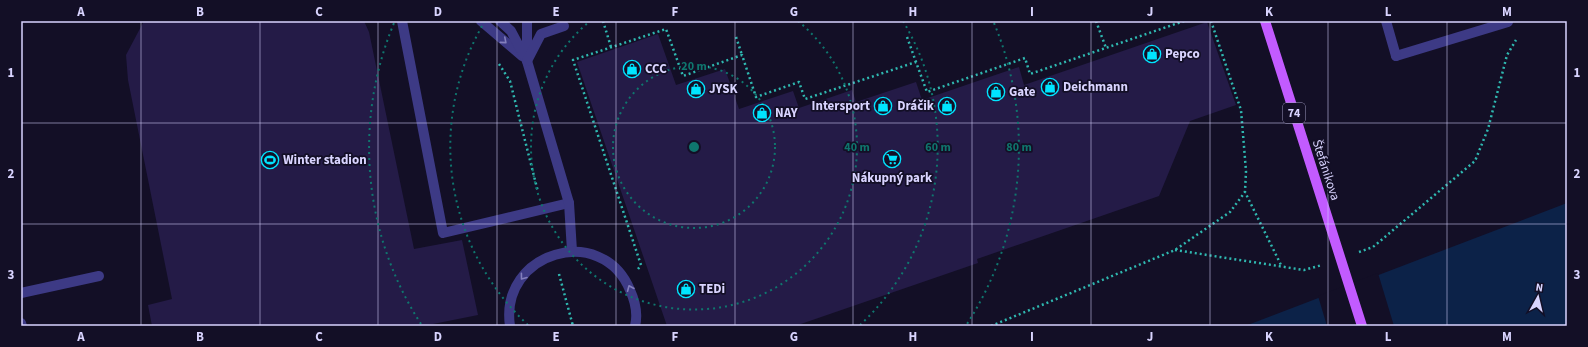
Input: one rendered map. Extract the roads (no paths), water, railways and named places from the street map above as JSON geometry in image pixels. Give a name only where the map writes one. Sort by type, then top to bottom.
[{"type":"main road","name":"Štefánikova","points":[[1265,21],[1362,326]]},
{"type":"street","points":[[402,21],[444,233],[569,203]]},
{"type":"street","points":[[481,21],[527,61]]},
{"type":"street","points":[[500,21],[511,31],[527,61],[569,203],[572,251]]},
{"type":"street","points":[[527,21],[527,61]]},
{"type":"street","points":[[1386,21],[1396,56],[1508,22]]},
{"type":"street","points":[[527,61],[541,34],[564,26]]},
{"type":"street","points":[[510,326],[509,306],[514,289],[524,274],[538,262],[554,254],[572,251],[593,255],[612,264],[626,280],[634,300],[635,326]]},
{"type":"street","points":[[21,293],[99,276]]},
{"type":"water","points":[[1567,203],[1567,326],[1245,326]]},
{"type":"place","name":"Pepco","points":[[1152,54]]},
{"type":"place","name":"CCC","points":[[632,69]]},
{"type":"place","name":"Deichmann","points":[[1050,87]]},
{"type":"place","name":"JYSK","points":[[696,89]]},
{"type":"place","name":"Gate","points":[[996,92]]},
{"type":"place","name":"Intersport","points":[[883,106]]},
{"type":"place","name":"Dráčik","points":[[947,106]]},
{"type":"place","name":"NAY","points":[[762,113]]},
{"type":"place","name":"Nákupný park","points":[[892,159]]},
{"type":"place","name":"Winter stadion","points":[[270,160]]},
{"type":"place","name":"TEDi","points":[[686,289]]}]
